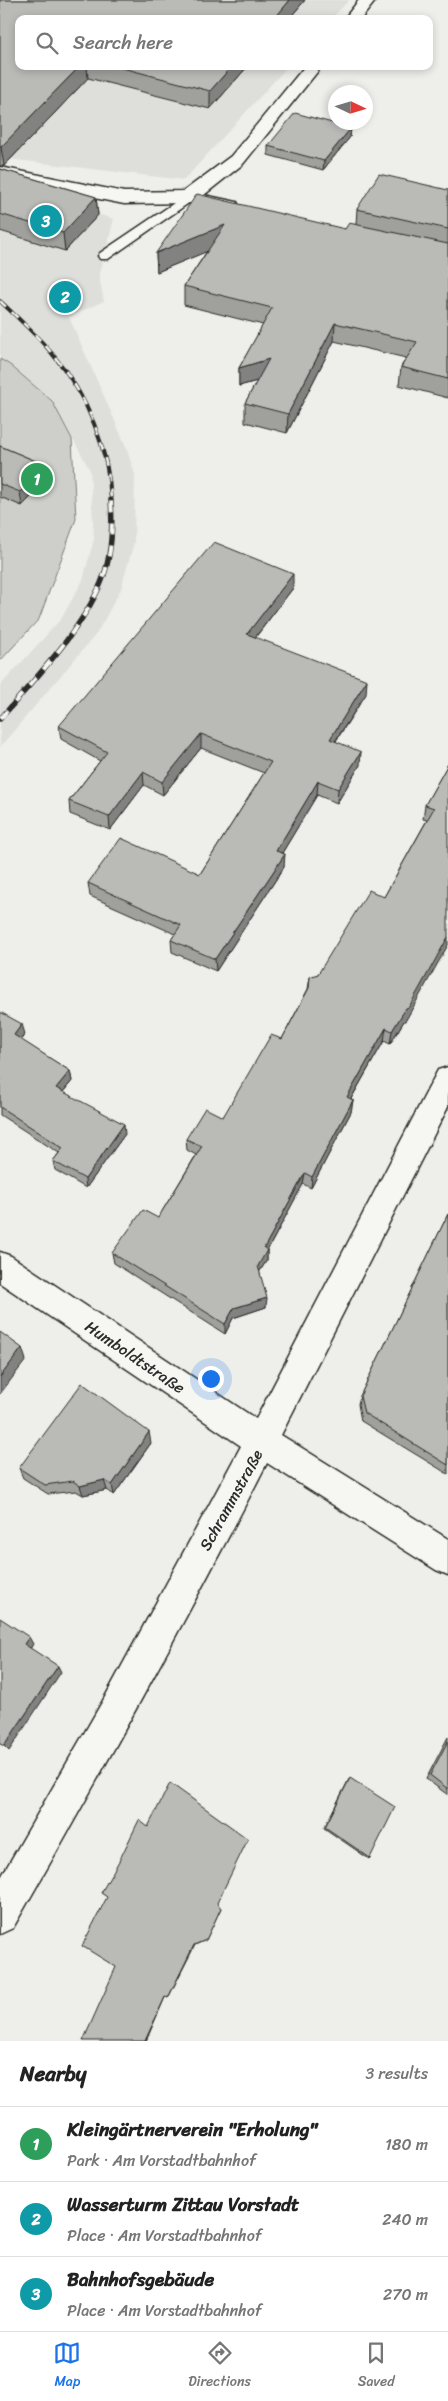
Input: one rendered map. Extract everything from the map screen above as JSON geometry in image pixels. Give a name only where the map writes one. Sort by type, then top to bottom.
[{"type":"main road","points":[[355,15],[368,0]]},
{"type":"main road","points":[[189,197],[237,160],[311,70]]},
{"type":"main road","points":[[0,174],[124,198],[189,197],[252,210]]},
{"type":"main road","name":"Schrammstraße","points":[[0,1915],[70,1796],[263,1442],[448,1079]]},
{"type":"main road","name":"Humboldtstraße","points":[[0,1266],[263,1442],[448,1558]]},
{"type":"lane","points":[[104,256],[189,197]]},
{"type":"shaded area","points":[[0,0],[349,0],[335,15],[15,15],[15,70],[284,70],[184,180],[0,158]]},
{"type":"shaded area","points":[[0,186],[114,219],[99,277],[104,301],[69,317],[125,444],[135,474],[134,542],[121,589],[97,633],[0,747],[0,686],[61,619],[83,580],[94,539],[90,470],[52,401],[10,365],[0,359]]},
{"type":"shaded area","points":[[0,359],[10,365],[52,401],[72,439],[76,519],[39,619],[0,661]]},
{"type":"building","points":[[0,0],[290,0],[277,15],[15,15],[15,70],[76,70],[0,147]]},
{"type":"building","points":[[130,70],[228,70],[210,91]]},
{"type":"building","points":[[295,113],[328,122],[328,130],[349,130],[324,161],[268,146]]},
{"type":"building","points":[[0,169],[96,197],[63,233],[0,214]]},
{"type":"building","points":[[379,174],[448,190],[448,229],[357,209]]},
{"type":"building","points":[[197,194],[345,229],[349,223],[448,244],[448,379],[401,367],[417,342],[335,323],[288,414],[245,403],[269,359],[239,368],[272,308],[184,286],[225,225],[156,253]]},
{"type":"building","points":[[0,446],[45,465],[20,492],[0,484]]},
{"type":"building","points":[[214,542],[293,574],[247,634],[367,680],[330,739],[361,752],[338,789],[318,781],[276,851],[285,854],[215,959],[171,940],[181,925],[88,883],[121,838],[200,874],[271,762],[201,734],[162,782],[143,772],[109,817],[69,801],[107,752],[59,726]]},
{"type":"building","points":[[448,764],[448,937],[409,1007],[406,1008],[392,1031],[386,1028],[347,1097],[353,1100],[312,1177],[305,1173],[264,1248],[267,1250],[258,1266],[267,1298],[234,1308],[225,1324],[112,1253],[143,1210],[158,1218],[202,1146],[186,1139],[205,1108],[223,1117],[271,1035],[282,1039],[309,988],[310,977],[318,974],[369,890],[384,897],[434,808],[425,805]]},
{"type":"building","points":[[0,1012],[22,1024],[14,1035],[70,1071],[56,1088],[124,1124],[85,1179],[53,1161],[63,1148],[0,1107]]},
{"type":"building","points":[[448,1214],[448,1465],[364,1413],[360,1396]]},
{"type":"building","points":[[0,1332],[22,1348],[0,1377]]},
{"type":"building","points":[[82,1383],[149,1432],[112,1485],[104,1480],[80,1486],[73,1481],[45,1485],[19,1468]]},
{"type":"building","points":[[0,1618],[29,1637],[24,1644],[58,1666],[4,1746],[0,1744]]},
{"type":"building","points":[[448,1741],[448,1789],[430,1775]]},
{"type":"building","points":[[350,1778],[395,1807],[370,1858],[325,1827]]},
{"type":"building","points":[[170,1783],[248,1839],[217,1903],[221,1908],[206,1940],[194,1945],[168,1998],[165,1997],[145,2041],[83,2041],[116,1967],[82,1946],[107,1897],[101,1893],[139,1820],[148,1827]]},
{"type":"railway","points":[[0,301],[48,349],[77,388],[101,443],[106,462],[111,501]]},
{"type":"railway","points":[[0,719],[56,654],[82,619],[92,601],[105,573],[110,553],[112,532],[111,500]]},
{"type":"place","name":"Bahnhofsgebäude","points":[[46,221]]},
{"type":"place","name":"Wasserturm Zittau Vorstadt","points":[[65,297]]},
{"type":"place","name":"Kleingärtnerverein \"Erholung\"","points":[[37,479]]}]
